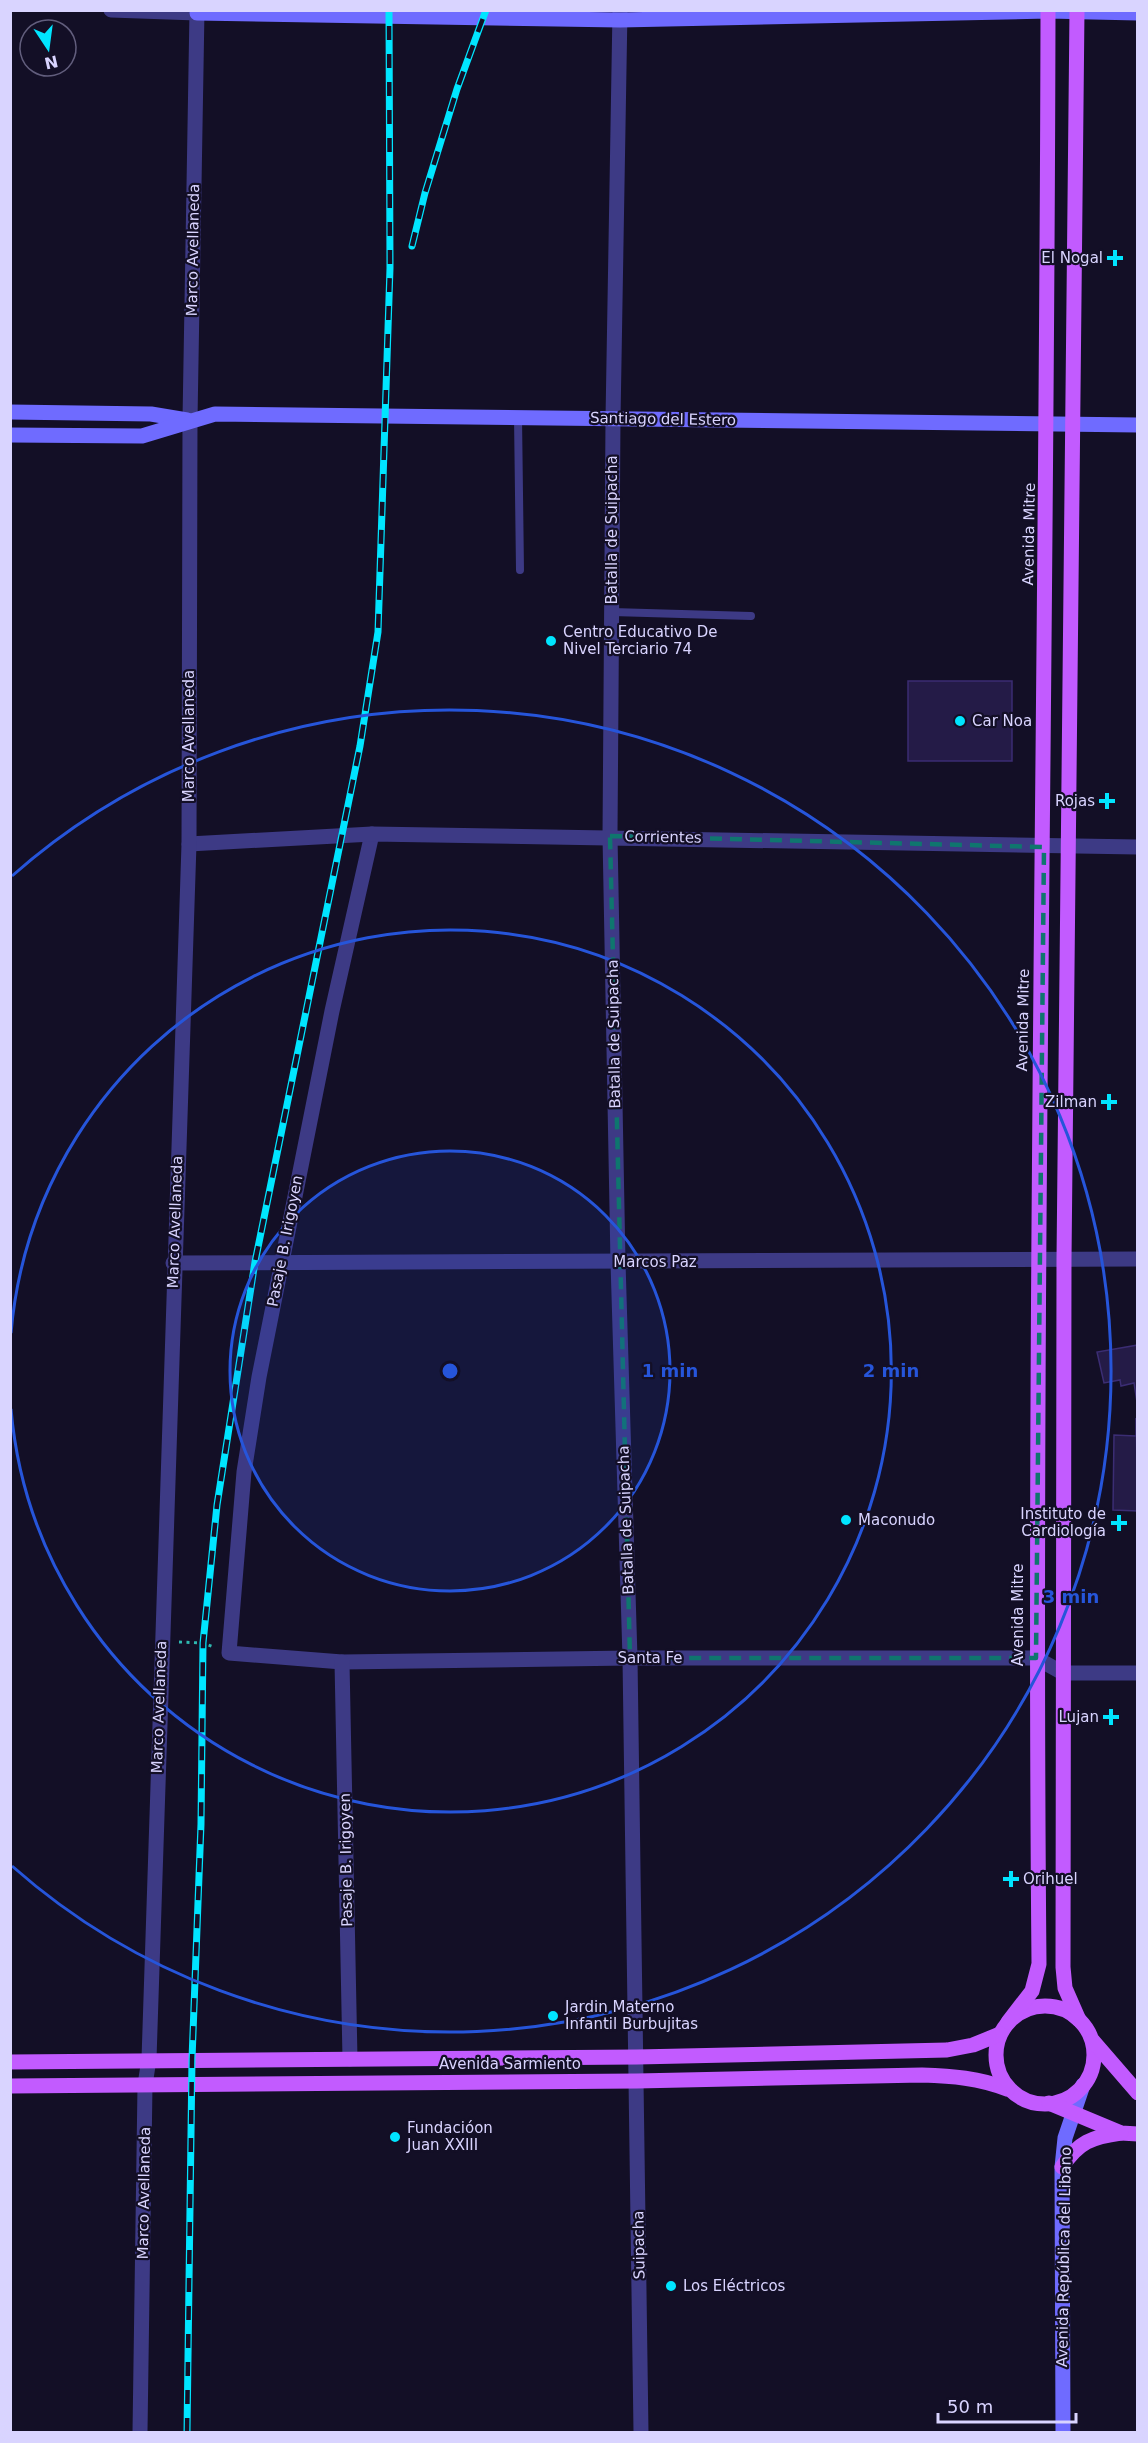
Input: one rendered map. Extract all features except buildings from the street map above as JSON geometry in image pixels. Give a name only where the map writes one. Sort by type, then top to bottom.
[{"type":"main road","name":"Avenida Mitre","points":[[1004,2028],[1032,1991],[1039,1964],[1036,1658],[1037,1258],[1048,423],[1048,11]]},
{"type":"main road","points":[[1077,11],[1064,1259],[1063,1967],[1065,1988],[1079,2020],[1091,2039],[1137,2093]]},
{"type":"main road","points":[[1079,2020],[1067,2011],[1052,2006],[1036,2007],[1021,2012],[1004,2028],[996,2062],[1007,2089],[1034,2102],[1061,2101],[1083,2085],[1091,2071],[1094,2055],[1091,2039]]},
{"type":"main road","name":"Avenida Sarmiento","points":[[10,2062],[149,2059],[637,2057],[947,2050],[973,2045],[1004,2028]]},
{"type":"main road","name":"Avenida Sarmiento","points":[[10,2086],[941,2076],[987,2081],[1007,2089]]},
{"type":"main road","points":[[1048,2103],[1121,2133]]},
{"type":"main road","points":[[1062,2167],[1073,2151],[1086,2142],[1121,2133],[1137,2134]]},
{"type":"street","points":[[111,10],[620,15],[1048,11],[1137,13]]},
{"type":"street","name":"Marco Avellaneda","points":[[140,2433],[145,2085],[149,2059],[173,1263],[189,844],[190,420],[197,11]]},
{"type":"street","name":"Batalla de Suipacha","points":[[620,15],[613,419],[610,836],[618,1262],[630,1658],[637,2057]]},
{"type":"street","name":"Santiago del Estero","points":[[10,412],[151,414],[190,420]]},
{"type":"street","name":"Santiago del Estero","points":[[10,435],[142,436],[215,414],[1137,425]]},
{"type":"street","name":"Corrientes","points":[[189,844],[372,834],[610,836],[1068,848],[1137,847]]},
{"type":"street","name":"Pasaje B. Irigoyen","points":[[230,1653],[244,1472],[280,1263],[372,834]]},
{"type":"street","name":"Marcos Paz","points":[[173,1263],[1137,1259]]},
{"type":"street","name":"Santa Fe","points":[[230,1653],[342,1662],[630,1658],[1036,1658],[1063,1673],[1137,1673]]},
{"type":"street","name":"Pasaje B. Irigoyen","points":[[342,1662],[350,2059]]},
{"type":"street","name":"Suipacha","points":[[637,2057],[640,2433]]},
{"type":"street","name":"Avenida República del Libano","points":[[1063,2433],[1062,2167],[1065,2138],[1083,2085]]},
{"type":"lane","points":[[518,417],[520,570]]},
{"type":"lane","points":[[612,612],[751,616]]},
{"type":"path","points":[[161,1642],[203,1643],[230,1653]]},
{"type":"highlighted area","points":[[610,836],[1044,847],[1036,1658],[630,1658]]},
{"type":"railway","points":[[187,2432],[192,2059],[201,1824],[203,1643],[217,1505],[255,1262],[360,746],[378,632],[390,268],[389,10]]},
{"type":"railway","points":[[412,246],[425,193],[457,89],[486,10]]},
{"type":"place","name":"El Nogal","points":[[1115,258]]},
{"type":"place","name":"Centro Educativo De Nivel Terciario 74","points":[[551,641]]},
{"type":"place","name":"Car Noa","points":[[960,721]]},
{"type":"place","name":"Rojas","points":[[1107,801]]},
{"type":"place","name":"Zilman","points":[[1109,1102]]},
{"type":"place","name":"Maconudo","points":[[846,1520]]},
{"type":"place","name":"Instituto de Cardiología","points":[[1119,1523]]},
{"type":"place","name":"Lujan","points":[[1111,1717]]},
{"type":"place","name":"Orihuel","points":[[1011,1879]]},
{"type":"place","name":"Jardin Materno Infantil Burbujitas","points":[[553,2016]]},
{"type":"place","name":"Fundacióon Juan XXIII","points":[[395,2137]]},
{"type":"place","name":"Los Eléctricos","points":[[671,2286]]}]
